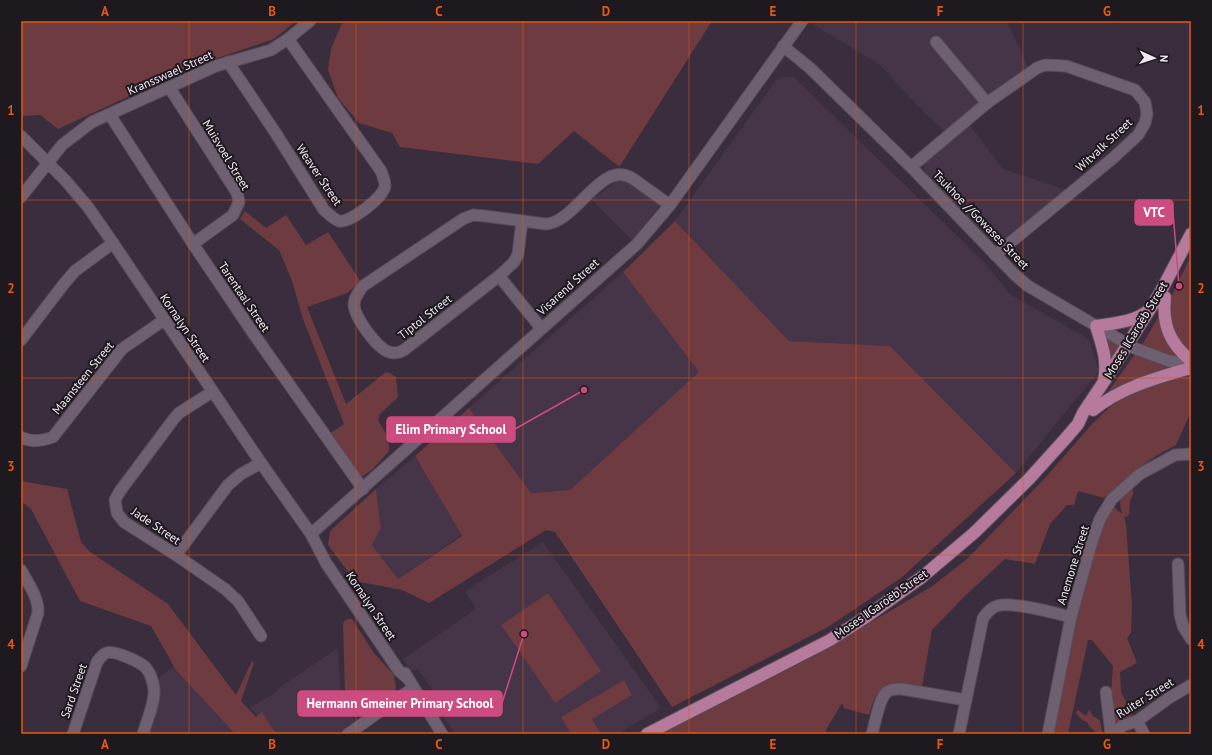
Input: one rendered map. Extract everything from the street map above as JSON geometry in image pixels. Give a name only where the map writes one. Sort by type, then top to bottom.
[{"type":"main road","name":"Moses ǁGaroëb Street","points":[[647,734],[830,640],[863,619],[916,581],[945,558],[997,512],[1078,424],[1093,410],[1131,346],[1191,234]]},
{"type":"main road","name":"Moses ǁGaroëb Street","points":[[1078,424],[1083,413],[1102,385],[1165,297],[1191,247]]},
{"type":"main road","points":[[1165,297],[1164,308],[1169,335],[1176,346],[1191,361]]},
{"type":"main road","points":[[1102,385],[1106,371],[1106,360],[1096,326],[1128,320],[1143,314],[1150,309]]},
{"type":"main road","points":[[1093,410],[1103,402],[1134,386],[1157,377],[1191,367]]},
{"type":"street","name":"Kransswael Street","points":[[21,197],[48,162],[68,140],[92,122],[216,66],[271,50],[288,39],[310,21]]},
{"type":"street","name":"Visarend Street","points":[[311,534],[637,244],[670,205],[802,21]]},
{"type":"street","name":"Weaver Street","points":[[228,62],[275,132],[324,210],[332,218],[340,221],[349,219],[371,205],[382,195],[385,186],[384,179],[381,171],[288,39]]},
{"type":"street","points":[[936,42],[987,103]]},
{"type":"street","name":"Tsukhoe //Gowases Street","points":[[783,46],[810,68],[911,167],[995,255],[1028,286],[1131,346],[1169,361],[1191,367]]},
{"type":"street","name":"Witvalk Street","points":[[911,167],[987,103],[1037,68],[1046,65],[1066,66],[1135,90],[1145,102],[1147,114],[1146,123],[1138,135],[1112,159],[995,255]]},
{"type":"street","name":"Muisvoel Street","points":[[169,87],[237,193],[239,202],[233,215],[193,244]]},
{"type":"street","name":"Tarentaal Street","points":[[110,115],[253,334],[363,489]]},
{"type":"street","name":"Kornalyn Street","points":[[21,136],[48,162],[88,207],[114,243],[212,392],[311,534],[330,568],[399,671],[410,683],[442,734]]},
{"type":"street","name":"Tiptol Street","points":[[522,221],[518,254],[514,262],[499,276],[404,350],[398,353],[387,352],[369,333],[356,313],[354,305],[356,294],[363,286],[463,220],[473,215],[554,224],[561,220],[608,177],[615,174],[622,174],[630,177],[670,205]]},
{"type":"street","points":[[21,340],[71,276],[114,243]]},
{"type":"street","points":[[499,276],[541,328]]},
{"type":"street","name":"Maansteen Street","points":[[21,437],[32,440],[42,440],[53,437],[122,349],[164,320]]},
{"type":"street","name":"Jade Street","points":[[212,392],[179,413],[173,420],[120,491],[115,500],[117,513],[124,522],[176,555],[225,589],[238,601],[261,636]]},
{"type":"street","name":"Anemone Street","points":[[1048,734],[1071,617],[1092,541],[1100,519],[1112,500],[1140,474],[1163,460],[1175,455],[1191,454]]},
{"type":"street","points":[[176,555],[228,485],[241,474],[261,463]]},
{"type":"street","points":[[1178,564],[1180,615],[1183,626],[1191,639]]},
{"type":"street","points":[[21,570],[35,598],[38,608],[38,613],[23,654],[21,666]]},
{"type":"street","points":[[959,734],[983,618],[989,610],[996,606],[1007,604],[1071,617]]},
{"type":"street","name":"Sard Street","points":[[73,734],[97,662],[107,653],[112,652],[140,663],[146,668],[152,677],[154,690],[153,702],[143,734]]},
{"type":"street","points":[[348,734],[410,683]]},
{"type":"street","name":"Ruiter Street","points":[[1114,734],[1122,726],[1137,721],[1163,701],[1191,685]]},
{"type":"street","points":[[872,734],[882,697],[887,692],[894,689],[902,689],[966,700]]},
{"type":"street","points":[[1106,692],[1111,734]]},
{"type":"street","points":[[1137,721],[1144,734]]},
{"type":"shaded area","points":[[21,21],[296,21],[274,39],[197,65],[58,129],[40,115],[21,116]]},
{"type":"shaded area","points":[[345,21],[712,21],[620,166],[574,131],[538,164],[400,147],[392,133],[359,123],[338,98],[328,70],[331,49],[341,25]]},
{"type":"shaded area","points":[[816,21],[1007,21],[1029,70],[968,123],[1003,169],[1067,190],[1005,238],[990,239],[926,175],[921,159],[948,135],[914,102],[879,64],[814,25]]},
{"type":"shaded area","points":[[793,76],[985,263],[1011,295],[1089,339],[1099,371],[1016,473],[890,346],[789,341],[675,221],[777,79]]},
{"type":"shaded area","points":[[620,179],[628,181],[661,204],[632,240],[592,200]]},
{"type":"shaded area","points":[[245,211],[266,228],[286,215],[306,245],[328,232],[361,282],[347,293],[307,307],[346,404],[386,372],[396,377],[398,397],[380,414],[378,420],[385,432],[389,445],[389,451],[373,469],[363,476],[359,475],[329,434],[344,424],[303,319],[292,281],[279,250],[240,219]]},
{"type":"shaded area","points":[[675,221],[789,341],[890,346],[1016,473],[901,578],[828,627],[672,707],[555,532],[546,530],[429,603],[402,590],[355,581],[328,545],[330,531],[376,489],[381,528],[372,545],[398,579],[462,536],[415,456],[469,408],[531,493],[570,490],[699,372],[623,272]]},
{"type":"shaded area","points":[[1191,256],[1191,354],[1181,345],[1170,328],[1170,299]]},
{"type":"shaded area","points":[[623,272],[700,372],[570,490],[531,493],[469,408]]},
{"type":"shaded area","points":[[1159,316],[1185,360],[1142,345]]},
{"type":"shaded area","points":[[1102,337],[1124,348],[1110,369]]},
{"type":"shaded area","points":[[1135,354],[1173,370],[1103,399]]},
{"type":"shaded area","points":[[1191,376],[1191,412],[1176,445],[1138,468],[1104,498],[1078,491],[1074,505],[1067,505],[1050,524],[1035,564],[1005,559],[965,596],[932,630],[922,686],[893,683],[883,687],[872,705],[869,715],[844,708],[842,703],[825,734],[660,734],[806,660],[931,587],[967,559],[1045,478],[1092,424],[1112,405],[1156,382]]},
{"type":"shaded area","points":[[415,456],[461,535],[398,579],[372,545],[381,528],[376,489]]},
{"type":"shaded area","points":[[21,481],[67,489],[81,542],[90,552],[168,604],[236,695],[252,661],[254,663],[241,701],[256,717],[262,712],[276,734],[235,734],[176,670],[151,626],[80,601],[31,509],[21,501]]},
{"type":"shaded area","points":[[1131,488],[1133,490],[1133,495],[1130,501],[1129,515],[1126,517],[1124,516],[1126,524],[1132,605],[1131,633],[1127,638],[1137,663],[1120,672],[1121,692],[1132,713],[1130,718],[1114,725],[1110,706],[1113,666],[1092,640],[1088,640],[1068,734],[1053,734],[1080,602],[1101,530],[1114,506],[1123,514],[1120,506],[1121,499],[1122,496]]},
{"type":"shaded area","points":[[543,542],[661,708],[618,734],[455,734],[433,700],[432,689],[418,670],[411,670],[403,659],[476,609],[465,591]]},
{"type":"shaded area","points":[[548,593],[601,671],[555,703],[501,625]]},
{"type":"shaded area","points":[[352,619],[374,653],[394,675],[396,687],[393,694],[367,716],[357,716],[353,711],[345,692],[343,624],[344,621]]},
{"type":"shaded area","points":[[338,648],[341,696],[358,727],[348,734],[272,734],[250,707],[275,693],[283,685]]},
{"type":"shaded area","points":[[174,666],[235,734],[147,734],[156,680]]},
{"type":"shaded area","points":[[624,680],[632,695],[592,719],[600,732],[597,734],[571,734],[561,717]]},
{"type":"shaded area","points":[[1078,710],[1086,716],[1089,710],[1093,716],[1100,720],[1102,732],[1105,734],[1098,734],[1087,722],[1082,720],[1076,713]]},
{"type":"place","name":"VTC","points":[[1179,286]]},
{"type":"place","name":"Elim Primary School","points":[[584,390]]},
{"type":"place","name":"Hermann Gmeiner Primary School","points":[[524,634]]}]
